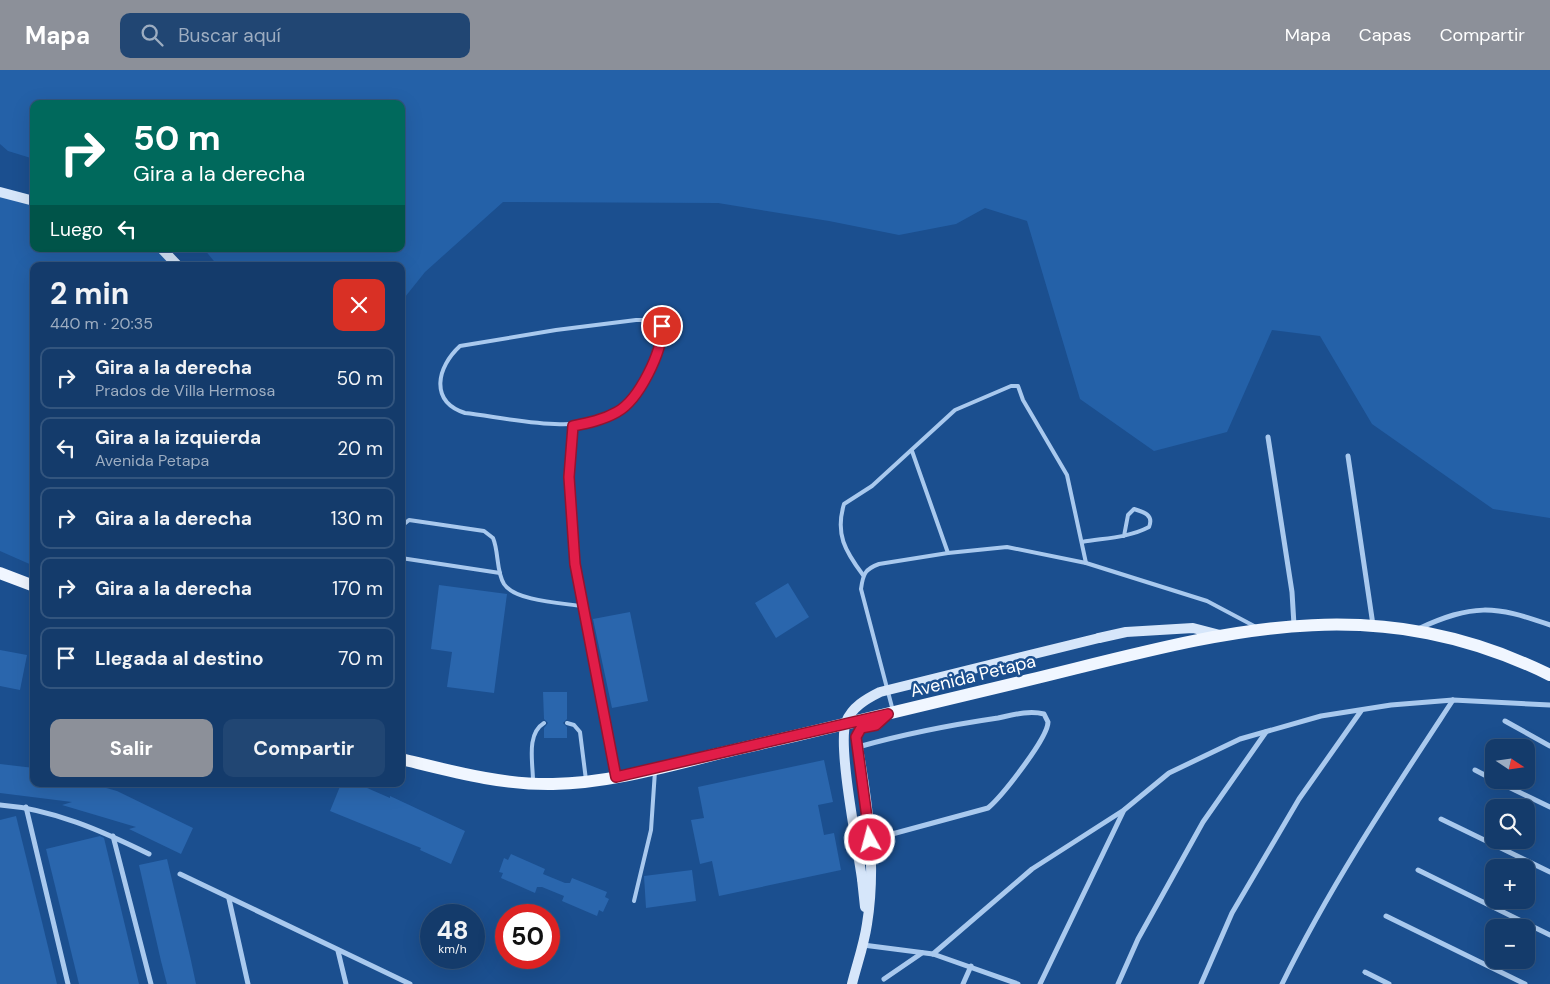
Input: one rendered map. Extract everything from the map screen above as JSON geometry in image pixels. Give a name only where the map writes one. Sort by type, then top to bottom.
[{"type":"main road","points":[[0,192],[30,200]]},
{"type":"main road","points":[[165,252],[174,262]]},
{"type":"main road","points":[[0,573],[30,584]]},
{"type":"main road","name":"Avenida Petapa","points":[[405,761],[469,776],[533,784],[586,782],[655,769],[890,714],[1175,644],[1258,628],[1294,625],[1373,625],[1416,630],[1500,653],[1550,675]]},
{"type":"main road","points":[[867,925],[843,746],[846,723],[855,709],[880,692],[1126,632],[1193,628],[1220,635]]},
{"type":"main road","points":[[852,984],[867,925],[871,888],[870,840],[858,747],[858,731],[876,725],[890,714]]},
{"type":"street","points":[[1268,437],[1292,592],[1294,625]]},
{"type":"street","points":[[1348,456],[1373,625]]},
{"type":"street","points":[[1416,630],[1448,615],[1473,610],[1496,610],[1527,617],[1550,625]]},
{"type":"street","points":[[934,954],[1032,869],[1124,810],[1169,773],[1240,739],[1321,716],[1390,705],[1453,700],[1550,705]]},
{"type":"street","points":[[1282,984],[1305,937],[1356,849],[1453,700]]},
{"type":"street","points":[[1200,984],[1242,896],[1299,799],[1361,711]]},
{"type":"street","points":[[858,747],[954,724],[1029,713],[1044,714],[1048,724],[1042,738],[1003,794],[988,808],[870,840]]},
{"type":"street","points":[[1506,721],[1550,746]]},
{"type":"street","points":[[1118,984],[1138,939],[1203,822],[1266,732]]},
{"type":"street","points":[[1475,770],[1485,775]]},
{"type":"street","points":[[1513,789],[1550,807]]},
{"type":"street","points":[[0,805],[26,807],[113,836],[149,854]]},
{"type":"street","points":[[26,807],[68,984]]},
{"type":"street","points":[[1040,984],[1124,810]]},
{"type":"street","points":[[1441,820],[1550,872]]},
{"type":"street","points":[[113,836],[151,984]]},
{"type":"street","points":[[1418,870],[1550,935]]},
{"type":"street","points":[[180,874],[410,984]]},
{"type":"street","points":[[229,899],[248,984]]},
{"type":"street","points":[[1386,916],[1524,984]]},
{"type":"street","points":[[863,945],[934,954],[1018,984]]},
{"type":"street","points":[[338,951],[346,984]]},
{"type":"street","points":[[884,978],[923,953]]},
{"type":"street","points":[[963,984],[971,966]]},
{"type":"street","points":[[1365,972],[1389,984]]},
{"type":"lane","points":[[636,320],[655,320],[660,322],[663,332],[658,352],[632,400],[611,415],[596,422],[573,426],[457,410],[446,401],[442,394],[440,381],[444,364],[460,346],[556,330],[636,320]]},
{"type":"lane","points":[[862,575],[844,549],[839,519],[844,504],[872,486],[955,410],[999,390],[1018,386],[1023,400],[1067,475],[1086,563]]},
{"type":"lane","points":[[573,426],[570,498],[575,564],[616,777]]},
{"type":"lane","points":[[912,451],[948,553]]},
{"type":"lane","points":[[1082,542],[1124,536],[1136,534],[1149,527],[1150,520],[1148,516],[1144,512],[1134,510],[1128,515],[1124,536]]},
{"type":"lane","points":[[405,523],[409,520],[484,531],[490,534],[495,542],[500,573],[504,584],[518,594],[582,606]]},
{"type":"lane","points":[[890,714],[861,589],[862,575],[868,568],[879,564],[948,553],[1007,547],[1086,563],[1208,601],[1258,628]]},
{"type":"lane","points":[[405,559],[500,573]]},
{"type":"lane","points":[[533,784],[532,738],[535,730],[544,723]]},
{"type":"lane","points":[[567,723],[574,725],[580,732],[586,782]]},
{"type":"lane","points":[[634,901],[651,830],[655,769]]},
{"type":"shaded area","points":[[0,70],[1550,70],[1550,518],[1493,509],[1372,424],[1320,336],[1272,330],[1227,432],[1154,451],[1080,399],[1027,221],[985,208],[956,224],[899,235],[829,221],[718,203],[503,202],[425,272],[405,297],[405,262],[215,262],[206,252],[405,252],[405,100],[30,100],[30,158],[8,151],[0,144]]},
{"type":"shaded area","points":[[0,192],[30,200],[30,252],[165,252],[174,262],[30,262],[30,564],[0,551]]},
{"type":"building","points":[[788,583],[809,617],[776,638],[755,603]]},
{"type":"building","points":[[439,585],[507,594],[494,693],[447,687],[452,652],[431,649]]},
{"type":"building","points":[[630,612],[648,701],[612,708],[593,619]]},
{"type":"building","points":[[0,650],[27,655],[20,690],[0,686]]},
{"type":"building","points":[[543,692],[567,692],[567,719],[563,723],[567,727],[567,738],[544,738],[544,728],[548,723],[544,719]]},
{"type":"building","points":[[824,760],[833,802],[818,805],[824,835],[834,833],[841,870],[719,896],[712,861],[700,864],[691,820],[704,818],[698,787]]},
{"type":"building","points":[[0,764],[30,768],[30,787],[103,787],[117,791],[193,828],[181,854],[129,829],[136,827],[62,805],[72,802],[0,793]]},
{"type":"building","points":[[340,787],[365,787],[390,798],[390,796],[465,831],[451,864],[420,850],[421,848],[330,811]]},
{"type":"building","points":[[16,816],[57,984],[0,984],[0,820]]},
{"type":"building","points":[[100,836],[104,838],[139,984],[79,984],[46,849]]},
{"type":"building","points":[[511,854],[545,869],[543,874],[565,883],[570,883],[572,878],[607,892],[605,897],[609,899],[603,912],[599,910],[597,916],[562,901],[564,896],[542,887],[537,887],[535,893],[501,878],[503,873],[499,872],[504,858],[508,860]]},
{"type":"building","points":[[167,859],[196,984],[167,984],[161,961],[139,865]]},
{"type":"building","points":[[692,870],[696,901],[646,908],[644,876]]},
{"type":"route","points":[[662,326],[662,337],[658,352],[632,400],[618,412],[596,422],[573,426],[569,477],[575,564],[589,645],[616,777],[888,714],[876,725],[861,728],[856,737],[870,840]]}]
